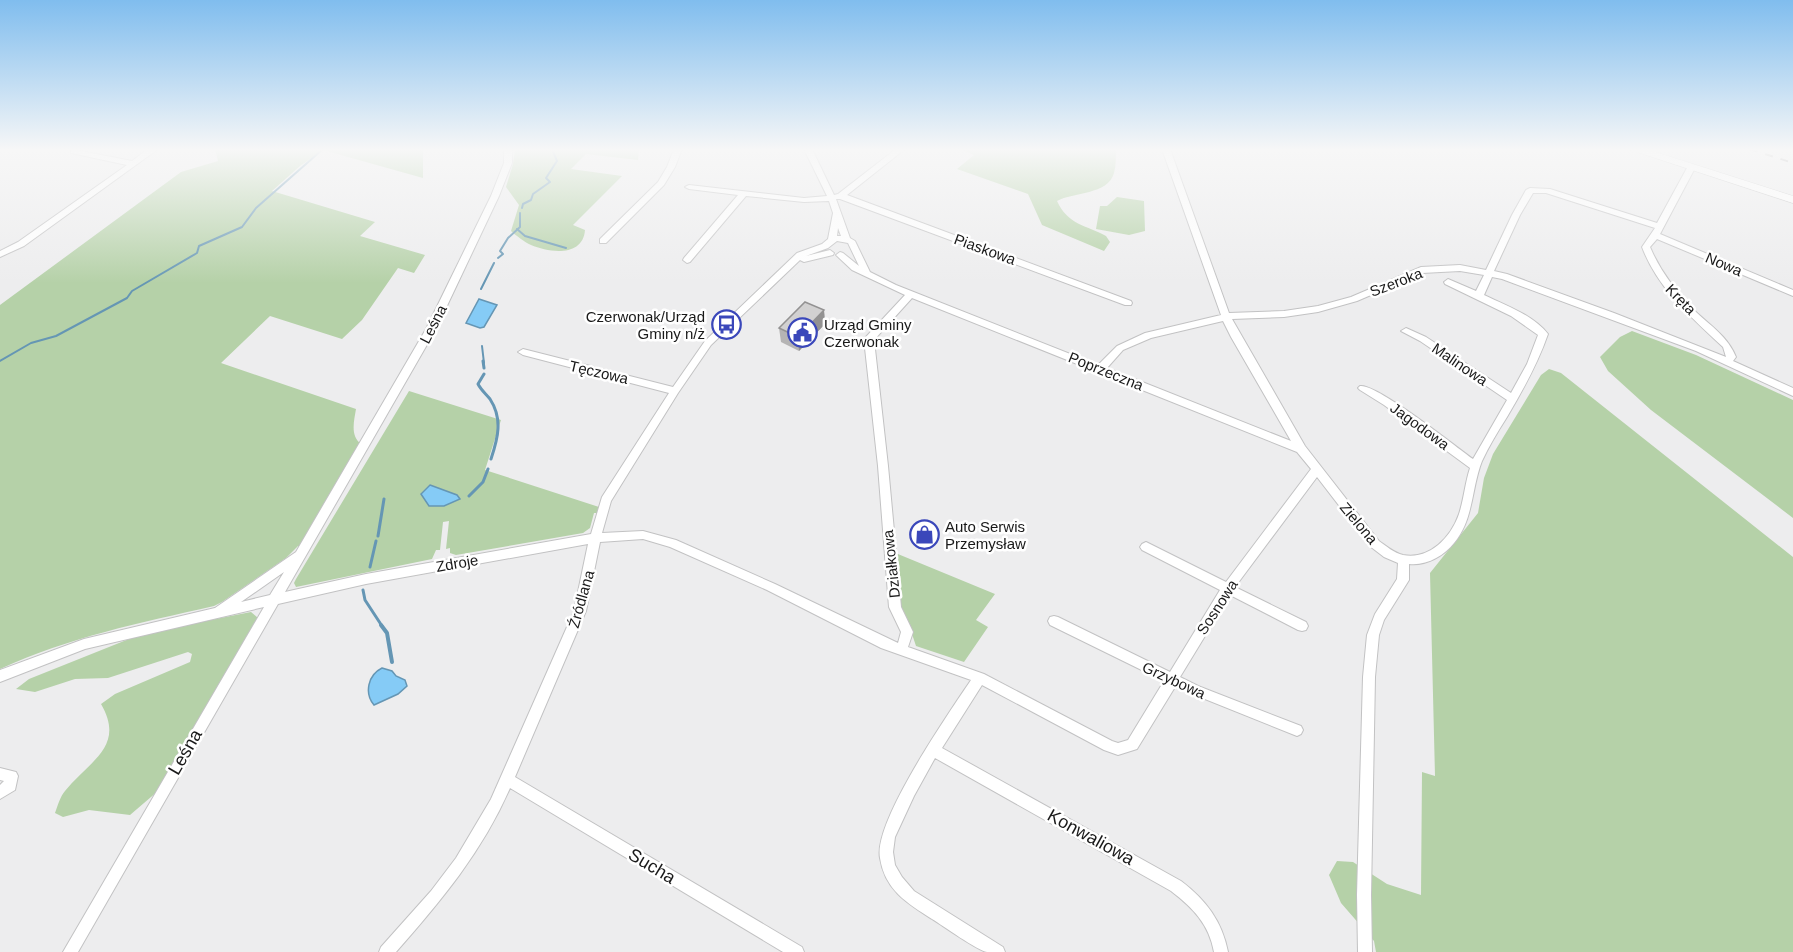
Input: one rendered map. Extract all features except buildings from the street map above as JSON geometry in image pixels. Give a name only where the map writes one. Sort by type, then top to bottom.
[{"type":"main road","points":[[1772,193],[1793,200]]},
{"type":"street","points":[[0,254],[21,244],[92,193]]},
{"type":"street","name":"Leśna","points":[[70,952],[303,553],[435,321],[496,193]]},
{"type":"street","points":[[603,241],[651,193]]},
{"type":"street","points":[[739,193],[804,200],[836,197],[841,193]]},
{"type":"street","points":[[832,248],[837,213],[834,193]]},
{"type":"street","name":"Zielona","points":[[1182,193],[1226,317],[1301,449],[1375,544],[1387,554],[1404,561]]},
{"type":"street","name":"Nowa","points":[[1488,272],[1528,193]]},
{"type":"street","name":"Nowa","points":[[1554,193],[1657,231],[1793,293]]},
{"type":"street","name":"Kręta","points":[[1677,193],[1646,247],[1651,262],[1677,295],[1727,346],[1731,357],[1728,362]]},
{"type":"street","points":[[687,260],[744,194]]},
{"type":"street","name":"Piaskowa","points":[[836,197],[1128,303]]},
{"type":"street","points":[[837,213],[846,238],[852,243],[866,272]]},
{"type":"street","points":[[832,248],[846,238]]},
{"type":"street","points":[[832,248],[853,249]]},
{"type":"street","points":[[832,248],[855,268],[911,294]]},
{"type":"street","name":"Źródlana","points":[[386,952],[462,863],[508,780],[580,611],[606,500],[675,391],[708,343],[794,262],[832,248]]},
{"type":"street","name":"Szeroka","points":[[1100,369],[1114,353],[1139,338],[1226,317],[1284,314],[1337,304],[1421,270],[1460,268],[1488,272],[1601,311],[1728,362]]},
{"type":"street","points":[[1479,295],[1488,272]]},
{"type":"street","points":[[1365,952],[1364,895],[1369,677],[1373,635],[1379,618],[1403,580],[1404,561],[1428,559],[1451,538],[1464,515],[1475,466],[1512,399],[1543,334],[1533,323],[1448,282]]},
{"type":"street","name":"Działkowa","points":[[901,651],[907,632],[895,607],[869,339],[911,294]]},
{"type":"street","name":"Poprzeczna","points":[[911,294],[1301,449]]},
{"type":"street","name":"Malinowa","points":[[1406,331],[1423,339],[1512,399]]},
{"type":"street","name":"Tęczowa","points":[[523,352],[675,391]]},
{"type":"street","points":[[1728,362],[1793,392]]},
{"type":"street","name":"Jagodowa","points":[[1363,388],[1387,402],[1475,466]]},
{"type":"street","name":"Sosnowa","points":[[980,678],[1109,746],[1125,748],[1132,745],[1228,588],[1316,470]]},
{"type":"street","name":"Zdroje","points":[[0,676],[94,641],[366,579],[596,538],[643,535],[672,543],[771,587],[901,651]]},
{"type":"street","points":[[1146,547],[1302,626]]},
{"type":"street","name":"Leśna","points":[[213,615],[303,553]]},
{"type":"street","name":"Grzybowa","points":[[1054,621],[1172,680],[1297,730]]},
{"type":"street","points":[[901,651],[980,678],[933,750],[887,835],[886,852],[889,869],[898,885],[909,896],[981,947],[998,952]]},
{"type":"street","name":"Konwaliowa","points":[[933,750],[1176,886],[1203,907],[1217,933],[1221,952]]},
{"type":"street","points":[[0,774],[11,776],[10,785],[0,794]]},
{"type":"street","name":"Sucha","points":[[508,780],[796,952]]},
{"type":"green space","points":[[152,193],[280,193],[375,222],[360,236],[425,255],[414,273],[398,268],[362,320],[342,339],[270,316],[221,363],[356,409],[354,433],[361,444],[301,547],[298,546],[286,558],[214,606],[79,639],[0,669],[0,305]]},
{"type":"green space","points":[[511,193],[605,193],[573,225],[585,230],[583,239],[572,249],[564,251],[547,250],[531,245],[511,231],[519,205]]},
{"type":"green space","points":[[1083,193],[1057,201],[1061,209],[1072,220],[1106,236],[1110,242],[1104,251],[1042,225],[1028,194]]},
{"type":"green space","points":[[1117,197],[1144,201],[1145,231],[1129,235],[1096,229],[1100,206],[1107,206]]},
{"type":"green space","points":[[1632,331],[1696,355],[1793,400],[1793,518],[1651,410],[1608,371],[1600,357],[1620,337]]},
{"type":"green space","points":[[1549,369],[1561,373],[1793,557],[1793,952],[1376,952],[1374,941],[1341,903],[1329,875],[1337,861],[1353,862],[1387,884],[1421,895],[1422,772],[1435,776],[1430,573],[1478,513],[1484,478],[1493,454],[1541,375]]},
{"type":"green space","points":[[409,391],[501,420],[485,470],[599,507],[597,513],[594,513],[590,528],[583,533],[456,555],[450,553],[450,548],[446,549],[449,521],[443,522],[440,550],[436,550],[432,559],[296,587],[294,583],[296,579]]},
{"type":"green space","points":[[893,552],[995,594],[976,620],[988,627],[964,662],[916,646],[907,619],[899,608]]},
{"type":"green space","points":[[251,612],[258,618],[158,791],[130,815],[89,810],[63,817],[55,813],[63,793],[94,762],[107,743],[108,719],[101,704],[115,694],[190,662],[192,654],[188,652],[108,678],[75,679],[35,692],[16,689],[29,679],[144,633]]},
{"type":"water","points":[[479,299],[497,305],[484,327],[480,328],[466,323]]},
{"type":"water","points":[[430,485],[457,495],[460,499],[444,506],[429,506],[421,494]]},
{"type":"water","points":[[382,668],[392,671],[396,676],[405,680],[407,686],[398,694],[374,705],[369,695],[369,685],[373,675]]},
{"type":"waterway","points":[[0,361],[31,343],[56,336],[127,298],[132,291],[197,253],[199,246],[242,227],[256,208],[273,193]]},
{"type":"waterway","points":[[522,208],[523,204],[531,200],[534,193]]},
{"type":"waterway","points":[[517,229],[520,227],[520,213]]},
{"type":"waterway","points":[[498,258],[503,254],[500,251],[508,238],[517,229]]},
{"type":"waterway","points":[[517,229],[525,236],[566,248]]},
{"type":"waterway","points":[[481,289],[494,263]]},
{"type":"waterway","points":[[482,346],[484,363]]},
{"type":"waterway","points":[[483,361],[484,368]]},
{"type":"waterway","points":[[484,374],[478,384],[494,406],[498,421],[491,459]]},
{"type":"waterway","points":[[469,496],[483,482],[488,469]]},
{"type":"waterway","points":[[378,536],[384,499]]},
{"type":"waterway","points":[[370,567],[376,541]]},
{"type":"waterway","points":[[363,590],[365,600],[382,626]]},
{"type":"waterway","points":[[381,625],[387,633],[392,662]]},
{"type":"place","name":"Czerwonak/Urząd Gminy n/ż","points":[[726,325]]},
{"type":"place","name":"Urząd Gminy Czerwonak","points":[[803,333]]},
{"type":"place","name":"Auto Serwis Przemysław","points":[[924,535]]}]
